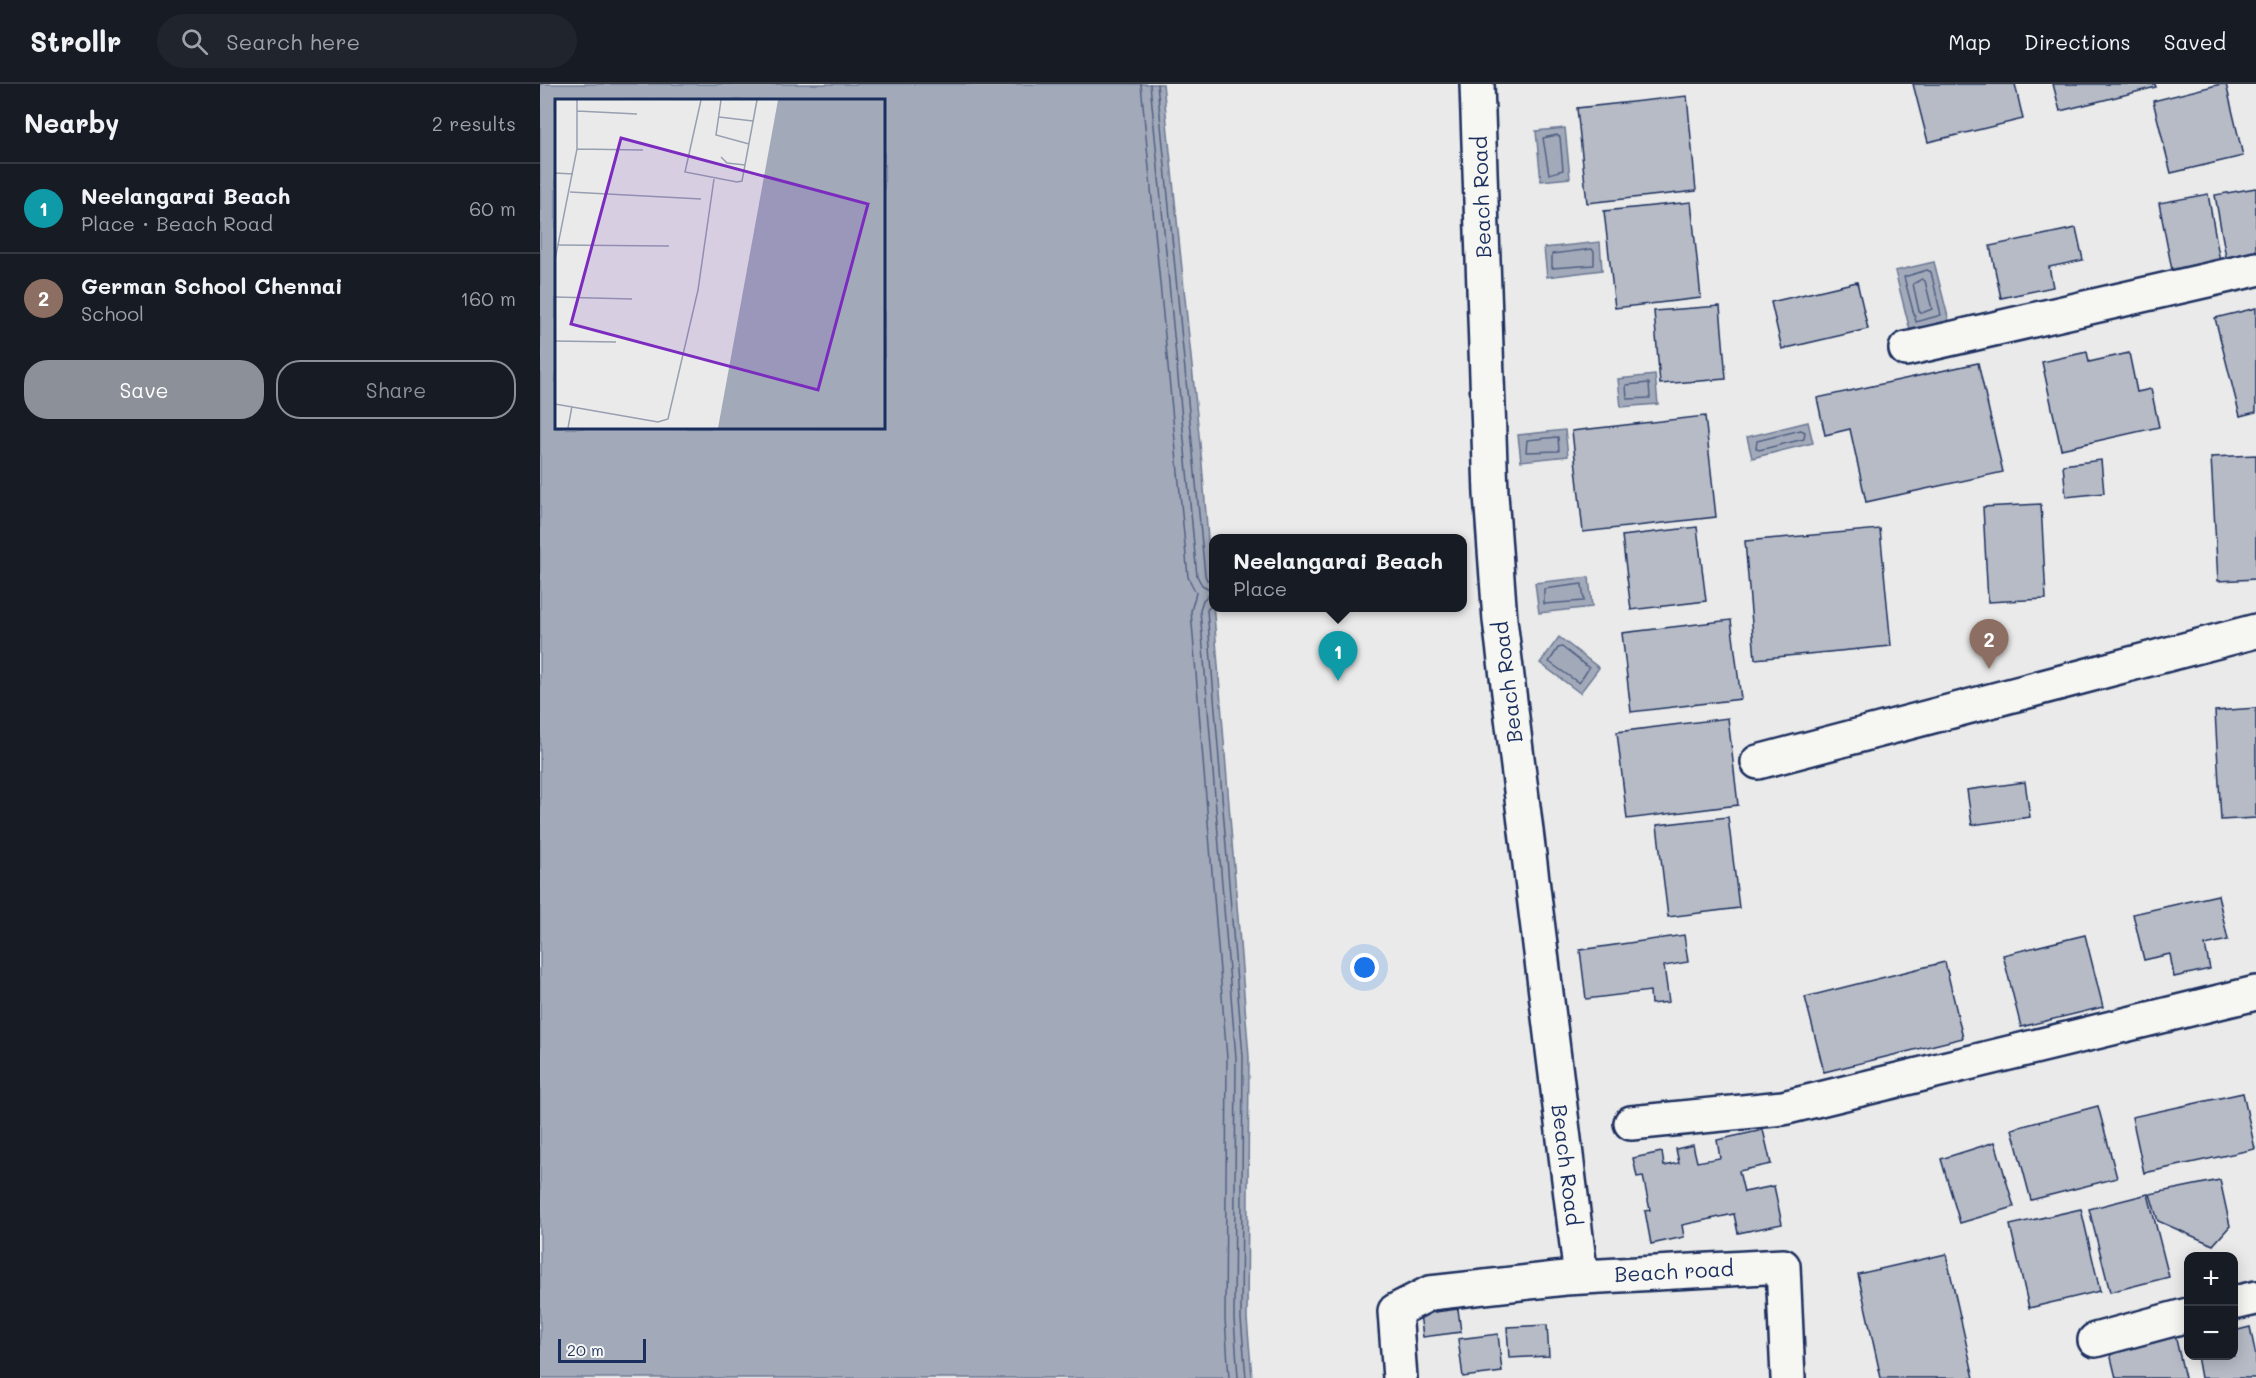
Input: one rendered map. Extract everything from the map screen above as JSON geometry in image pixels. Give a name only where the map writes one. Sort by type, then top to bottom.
[{"type":"street","name":"Beach Road","points":[[1477,84],[1492,504],[1500,620],[1573,1278]]},
{"type":"street","points":[[1906,349],[2256,269]]},
{"type":"street","points":[[1758,762],[2256,631]]},
{"type":"street","points":[[1631,1123],[1783,1108],[2256,993]]},
{"type":"street","name":"Beach road","points":[[1400,1378],[1395,1311],[1430,1293],[1573,1278],[1783,1266],[1788,1378]]},
{"type":"street","points":[[2238,1303],[2256,1298]]},
{"type":"street","points":[[2095,1340],[2184,1316]]},
{"type":"water","points":[[540,84],[1163,84],[1202,464],[1209,552],[1209,612],[1214,612],[1249,1057],[1247,1319],[1252,1378],[540,1378]]},
{"type":"water","points":[[1565,128],[1570,178],[1541,181],[1536,131]]},
{"type":"water","points":[[1600,242],[1602,270],[1547,277],[1544,248]]},
{"type":"water","points":[[1934,262],[1949,321],[1910,330],[1895,271]]},
{"type":"water","points":[[1655,375],[1658,404],[1621,407],[1618,379]]},
{"type":"water","points":[[1808,422],[1813,443],[1752,458],[1747,437]]},
{"type":"water","points":[[1565,430],[1568,456],[1521,461],[1518,435]]},
{"type":"water","points":[[1589,577],[1592,607],[1539,613],[1535,583]]},
{"type":"water","points":[[1559,637],[1599,668],[1580,693],[1540,663]]},
{"type":"building","points":[[1913,84],[2015,84],[2023,119],[1928,142]]},
{"type":"building","points":[[2053,84],[2155,84],[2156,87],[2060,111]]},
{"type":"building","points":[[2226,84],[2243,156],[2171,173],[2153,101]]},
{"type":"building","points":[[1687,96],[1696,191],[1587,203],[1577,108]]},
{"type":"building","points":[[2256,188],[2256,258],[2227,263],[2215,195]]},
{"type":"building","points":[[2208,194],[2221,267],[2173,275],[2159,203]]},
{"type":"building","points":[[1691,202],[1701,298],[1615,308],[1604,211]]},
{"type":"building","points":[[2076,228],[2083,260],[2049,267],[2053,287],[2001,298],[1990,246]]},
{"type":"building","points":[[1857,282],[1868,329],[1782,349],[1771,302]]},
{"type":"building","points":[[1720,306],[1726,379],[1660,384],[1654,311]]},
{"type":"building","points":[[2256,308],[2256,412],[2240,416],[2215,318]]},
{"type":"building","points":[[2087,352],[2089,362],[2129,353],[2137,392],[2151,389],[2159,427],[2061,449],[2042,362]]},
{"type":"building","points":[[1978,363],[2003,472],[1866,502],[1850,429],[1825,435],[1817,398]]},
{"type":"building","points":[[1705,416],[1716,517],[1583,532],[1572,431]]},
{"type":"building","points":[[2256,455],[2256,579],[2218,581],[2211,457]]},
{"type":"building","points":[[2101,460],[2104,493],[2066,497],[2063,465]]},
{"type":"building","points":[[2041,504],[2046,599],[1988,602],[1983,507]]},
{"type":"building","points":[[1697,527],[1706,601],[1631,610],[1622,536]]},
{"type":"building","points":[[1880,529],[1891,646],[1755,659],[1745,541]]},
{"type":"building","points":[[1731,620],[1741,699],[1631,712],[1622,633]]},
{"type":"building","points":[[2256,708],[2256,818],[2221,820],[2215,711]]},
{"type":"building","points":[[1728,718],[1738,805],[1627,819],[1617,732]]},
{"type":"building","points":[[2025,782],[2030,817],[1972,825],[1967,790]]},
{"type":"building","points":[[1728,817],[1739,908],[1668,917],[1657,825]]},
{"type":"building","points":[[2218,895],[2228,940],[2205,945],[2210,969],[2174,977],[2170,954],[2144,960],[2133,914]]},
{"type":"building","points":[[1684,935],[1688,962],[1664,966],[1669,1002],[1651,1004],[1650,991],[1586,999],[1580,950]]},
{"type":"building","points":[[2085,935],[2103,1007],[2021,1027],[2003,955]]},
{"type":"building","points":[[1945,962],[1963,1038],[1824,1072],[1805,997]]},
{"type":"building","points":[[2243,1093],[2255,1149],[2144,1173],[2132,1117]]},
{"type":"building","points":[[2098,1106],[2117,1178],[2031,1200],[2012,1129]]},
{"type":"building","points":[[1763,1130],[1771,1164],[1739,1171],[1744,1192],[1774,1186],[1782,1224],[1738,1233],[1734,1214],[1682,1225],[1684,1237],[1651,1244],[1645,1211],[1650,1210],[1643,1176],[1637,1177],[1633,1158],[1662,1152],[1664,1166],[1679,1163],[1676,1149],[1693,1145],[1697,1162],[1720,1158],[1717,1140]]},
{"type":"building","points":[[1995,1142],[2014,1207],[1960,1223],[1941,1159]]},
{"type":"building","points":[[2220,1180],[2230,1226],[2213,1245],[2158,1221],[2150,1194]]},
{"type":"building","points":[[2148,1194],[2169,1277],[2110,1292],[2089,1209]]},
{"type":"building","points":[[2081,1209],[2100,1291],[2029,1308],[2010,1225]]},
{"type":"building","points":[[1946,1254],[1974,1378],[1881,1378],[1858,1274]]},
{"type":"building","points":[[1458,1309],[1461,1332],[1423,1337],[1420,1314]]},
{"type":"building","points":[[1547,1325],[1549,1356],[1509,1358],[1507,1327]]},
{"type":"building","points":[[2250,1327],[2256,1356],[2256,1378],[2201,1378],[2198,1360],[2238,1360],[2238,1330]]},
{"type":"building","points":[[2174,1331],[2185,1378],[2116,1378],[2108,1345]]},
{"type":"building","points":[[1498,1334],[1502,1372],[1463,1377],[1458,1339]]},
{"type":"place","name":"German School Chennai","points":[[1989,669]]},
{"type":"place","name":"Neelangarai Beach","points":[[1338,681]]}]
